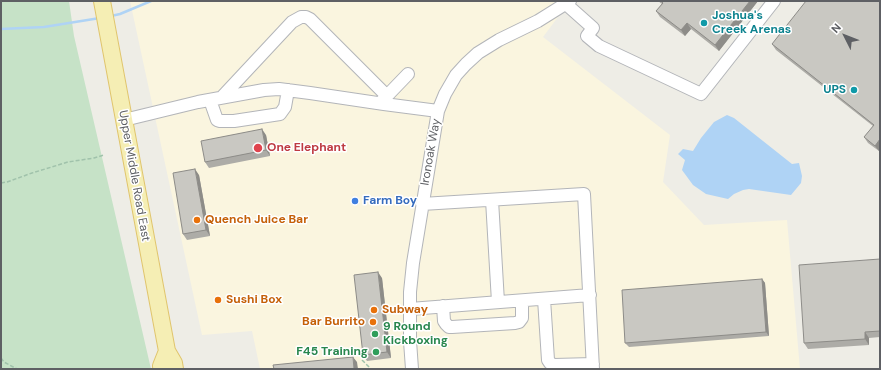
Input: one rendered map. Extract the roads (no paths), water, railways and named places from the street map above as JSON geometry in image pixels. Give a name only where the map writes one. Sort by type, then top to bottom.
[{"type":"main road","name":"Upper Middle Road East","points":[[102,3],[166,352],[174,363],[175,369]]},
{"type":"main road","name":"Upper Middle Road East","points":[[162,369],[161,366],[166,352]]},
{"type":"street","points":[[568,2],[592,28],[587,36],[600,46],[701,94],[774,1]]},
{"type":"street","name":"Ironoak Way","points":[[412,369],[410,341],[410,292],[413,263],[438,112],[445,94],[456,75],[466,64],[488,46],[538,21],[568,2]]},
{"type":"street","points":[[215,99],[292,22],[301,17],[306,17],[383,100]]},
{"type":"street","points":[[383,100],[408,74]]},
{"type":"street","points":[[124,120],[215,99],[264,90],[279,89],[383,100],[438,112]]},
{"type":"street","points":[[215,99],[217,120],[220,122],[234,121],[280,114],[285,106],[288,90]]},
{"type":"street","points":[[422,204],[584,194],[593,366],[554,365],[550,363],[548,360],[544,299]]},
{"type":"street","points":[[492,200],[498,302]]},
{"type":"street","points":[[410,309],[590,295]]},
{"type":"street","points":[[443,306],[444,321],[449,327],[452,327],[519,322],[522,318],[522,301]]},
{"type":"water","points":[[727,115],[734,118],[792,164],[799,163],[802,176],[801,183],[791,195],[749,189],[734,194],[728,199],[706,194],[693,185],[682,170],[685,160],[678,154],[683,149],[693,151],[714,122]]},
{"type":"waterway","points":[[111,16],[120,14],[151,1]]},
{"type":"waterway","points":[[1,29],[44,27],[100,18]]},
{"type":"place","name":"Joshua's Creek Arenas","points":[[704,23]]},
{"type":"place","name":"UPS","points":[[854,90]]},
{"type":"place","name":"One Elephant","points":[[258,148]]},
{"type":"place","name":"Farm Boy","points":[[355,201]]},
{"type":"place","name":"Quench Juice Bar","points":[[197,220]]},
{"type":"place","name":"Sushi Box","points":[[218,300]]},
{"type":"place","name":"Subway","points":[[374,310]]},
{"type":"place","name":"Bar Burrito","points":[[373,322]]},
{"type":"place","name":"9 Round Kickboxing","points":[[375,334]]},
{"type":"place","name":"F45 Training","points":[[376,352]]}]
